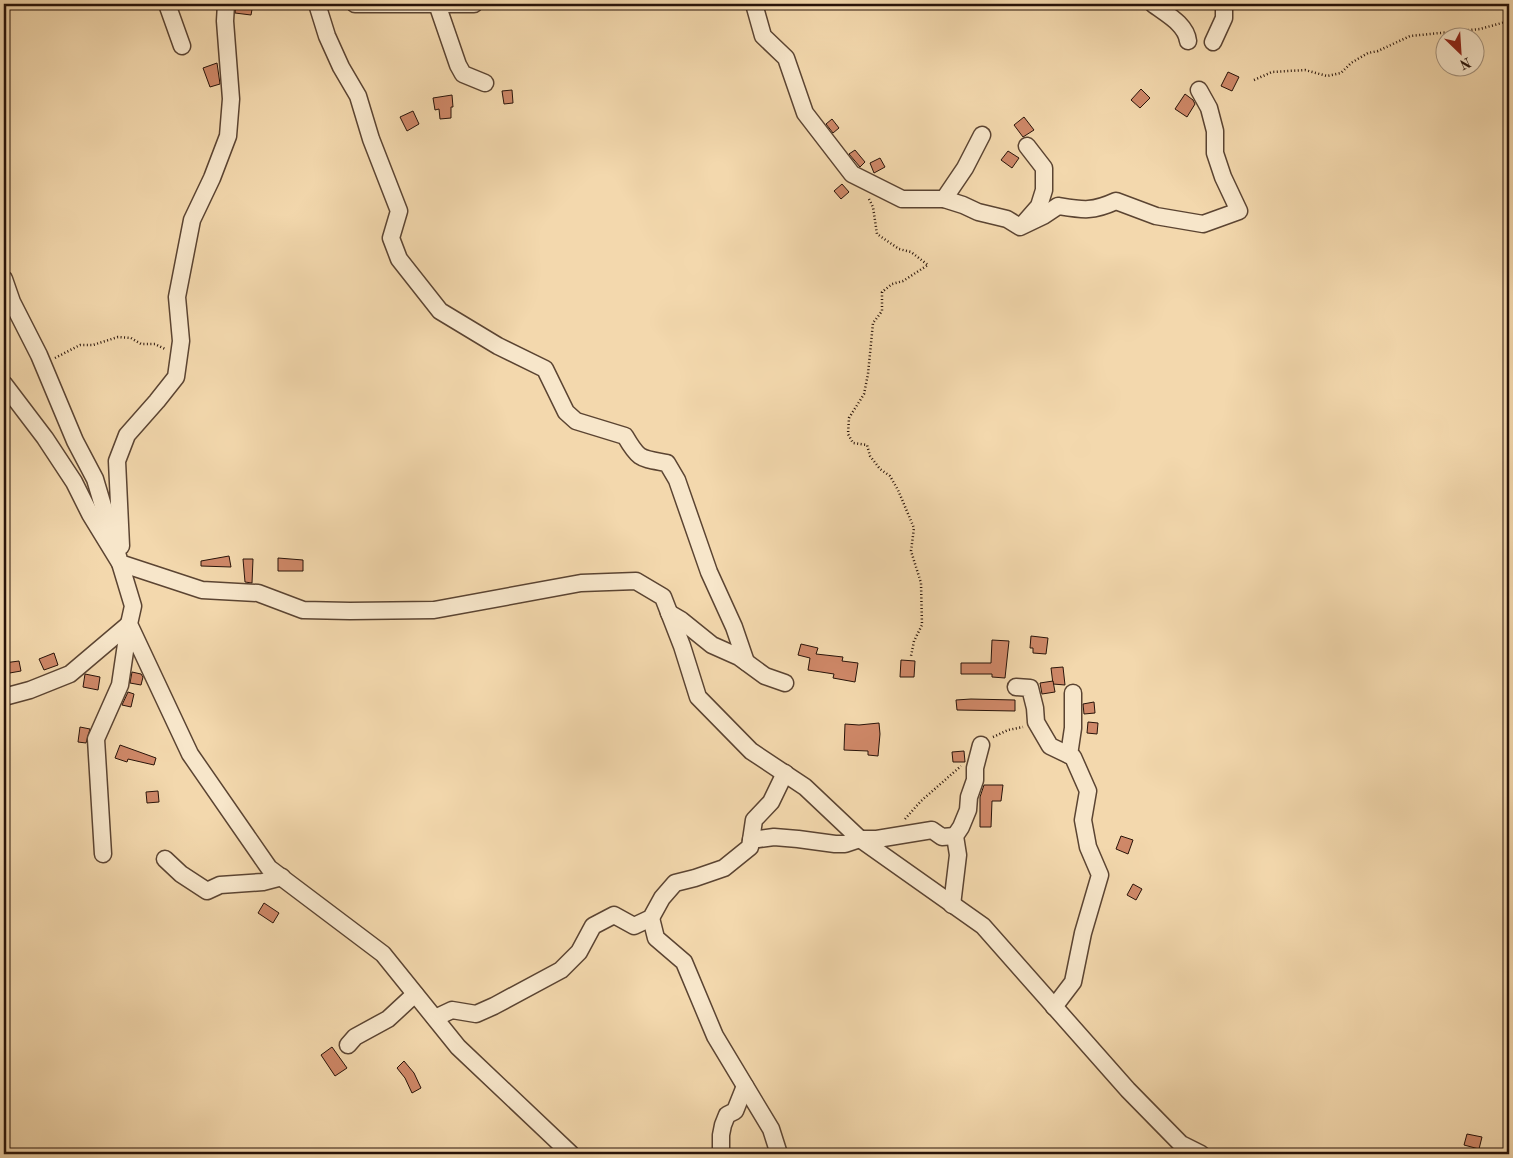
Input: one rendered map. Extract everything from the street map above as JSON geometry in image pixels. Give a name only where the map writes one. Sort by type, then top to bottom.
[{"type":"street","points":[[167,4],[182,46]]},
{"type":"street","points":[[120,563],[121,529],[117,461],[126,435],[157,402],[176,377],[181,341],[176,297],[192,220],[212,178],[228,136],[231,100],[225,21],[226,4]]},
{"type":"street","points":[[317,4],[327,36],[341,68],[358,96],[371,139],[399,212],[391,238],[399,259],[440,311],[498,346],[545,369],[566,412],[576,421],[625,436],[636,454],[646,459],[667,463],[677,480],[709,572],[734,627],[746,662]]},
{"type":"street","points":[[355,4],[474,4]]},
{"type":"street","points":[[437,4],[458,66],[463,74],[485,83]]},
{"type":"street","points":[[754,4],[762,36],[786,58],[806,113],[852,174],[902,199],[944,199],[978,212],[1007,219],[1020,227]]},
{"type":"street","points":[[1153,4],[1182,27],[1187,33],[1188,41]]},
{"type":"street","points":[[1213,42],[1224,18],[1224,4]]},
{"type":"street","points":[[1020,227],[1058,206],[1083,210],[1099,209],[1116,201],[1156,216],[1203,224],[1239,211],[1223,178],[1215,152],[1215,131],[1209,108],[1199,90]]},
{"type":"street","points":[[944,199],[965,168],[982,135]]},
{"type":"street","points":[[1020,227],[1039,206],[1044,190],[1044,168],[1027,146]]},
{"type":"street","points":[[4,279],[12,302],[43,364],[75,441],[95,479],[133,606],[120,685],[96,738],[103,854]]},
{"type":"street","points":[[4,384],[45,438],[74,482],[90,514],[120,563],[202,590],[258,593],[302,610],[350,611],[434,610],[582,583],[636,580],[663,597],[682,646],[698,697],[751,751],[805,787],[860,839],[983,926],[1128,1090],[1181,1144],[1201,1154]]},
{"type":"street","points":[[669,613],[681,620],[712,645],[724,649],[765,676],[786,683]]},
{"type":"street","points":[[4,697],[30,690],[70,674],[129,624]]},
{"type":"street","points":[[129,624],[190,754],[269,868],[383,954],[458,1047],[571,1154]]},
{"type":"street","points":[[1016,687],[1030,688],[1036,722],[1050,746],[1073,757],[1088,791],[1083,820],[1088,846],[1100,875],[1083,933],[1073,982],[1054,1007]]},
{"type":"street","points":[[1069,755],[1073,728],[1073,693]]},
{"type":"street","points":[[952,905],[958,855],[955,836],[968,810],[968,797],[975,780],[975,768],[982,745]]},
{"type":"street","points":[[434,1018],[452,1010],[476,1014],[494,1006],[561,970],[579,952],[593,926],[614,915],[634,926],[651,918],[662,898],[675,883],[724,868],[750,847],[754,820],[771,802],[785,774]]},
{"type":"street","points":[[751,840],[774,837],[845,844],[860,839],[932,830],[942,837],[955,836]]},
{"type":"street","points":[[165,859],[181,874],[207,891],[220,885],[263,882],[282,877]]},
{"type":"street","points":[[651,918],[656,938],[684,962],[715,1036],[771,1129],[779,1154]]},
{"type":"street","points":[[348,1045],[355,1037],[388,1019],[415,994]]},
{"type":"street","points":[[721,1154],[723,1125],[727,1115],[734,1111],[745,1086]]},
{"type":"path","points":[[1254,80],[1272,72],[1305,70],[1327,76],[1341,73],[1351,63],[1368,53],[1378,51],[1410,36],[1480,29],[1509,21]]},
{"type":"path","points":[[866,181],[866,192],[873,207],[877,234],[899,249],[910,252],[928,265],[903,281],[892,284],[882,292],[882,311],[873,323],[864,394],[850,418],[848,434],[853,443],[867,445],[870,456],[890,476],[904,502],[914,528],[911,551],[921,583],[922,625],[914,642],[911,656]]},
{"type":"path","points":[[43,364],[80,345],[94,345],[118,337],[131,338],[141,344],[155,344],[179,355]]},
{"type":"path","points":[[982,745],[995,736],[1024,727],[1036,717]]},
{"type":"path","points":[[888,836],[921,801],[965,762]]},
{"type":"building","points":[[236,4],[253,4],[251,15],[235,13]]},
{"type":"building","points":[[217,63],[220,84],[210,87],[203,68]]},
{"type":"building","points":[[1228,72],[1239,77],[1232,91],[1221,86]]},
{"type":"building","points":[[1141,89],[1150,98],[1140,108],[1131,100]]},
{"type":"building","points":[[512,90],[513,103],[504,104],[502,91]]},
{"type":"building","points":[[1185,94],[1195,104],[1187,117],[1175,109]]},
{"type":"building","points":[[452,95],[453,107],[451,107],[451,118],[440,119],[439,109],[435,110],[433,98]]},
{"type":"building","points":[[413,111],[419,124],[407,131],[400,117]]},
{"type":"building","points":[[1024,117],[1034,130],[1023,137],[1014,125]]},
{"type":"building","points":[[832,119],[839,128],[833,133],[826,124]]},
{"type":"building","points":[[855,150],[865,162],[860,167],[849,154]]},
{"type":"building","points":[[1008,151],[1019,158],[1012,168],[1001,160]]},
{"type":"building","points":[[880,158],[885,167],[874,173],[870,163]]},
{"type":"building","points":[[842,184],[849,192],[841,199],[834,191]]},
{"type":"building","points":[[229,556],[231,567],[201,566],[201,561]]},
{"type":"building","points":[[278,558],[303,560],[303,571],[278,571]]},
{"type":"building","points":[[243,559],[253,559],[252,583],[245,582]]},
{"type":"building","points":[[1031,636],[1048,638],[1046,654],[1033,653],[1033,648],[1030,648]]},
{"type":"building","points":[[992,640],[1009,641],[1005,678],[992,677],[992,674],[961,674],[961,663],[991,663]]},
{"type":"building","points":[[801,644],[818,648],[816,654],[843,657],[842,661],[858,663],[855,682],[833,678],[834,674],[808,670],[810,658],[798,655]]},
{"type":"building","points":[[54,653],[58,665],[44,670],[39,659]]},
{"type":"building","points":[[901,660],[915,661],[914,677],[900,677]]},
{"type":"building","points":[[19,661],[21,671],[4,674],[4,663]]},
{"type":"building","points":[[1063,667],[1065,685],[1053,684],[1051,668]]},
{"type":"building","points":[[132,672],[141,674],[143,677],[141,685],[130,683]]},
{"type":"building","points":[[85,674],[100,677],[98,690],[83,687]]},
{"type":"building","points":[[1053,681],[1055,692],[1042,694],[1040,683]]},
{"type":"building","points":[[128,692],[134,694],[131,707],[122,705]]},
{"type":"building","points":[[956,700],[1015,700],[1015,711],[957,710]]},
{"type":"building","points":[[1094,702],[1095,713],[1084,714],[1083,704]]},
{"type":"building","points":[[1088,722],[1098,723],[1097,734],[1087,733]]},
{"type":"building","points":[[879,723],[878,756],[868,755],[868,751],[844,750],[845,724]]},
{"type":"building","points":[[80,727],[90,729],[86,743],[78,742]]},
{"type":"building","points":[[120,745],[156,758],[154,765],[128,759],[127,762],[115,758]]},
{"type":"building","points":[[964,751],[965,762],[953,762],[952,752]]},
{"type":"building","points":[[984,785],[1003,785],[1001,801],[992,801],[991,827],[980,827],[980,797]]},
{"type":"building","points":[[158,791],[159,802],[147,803],[146,792]]},
{"type":"building","points":[[1121,836],[1133,840],[1128,854],[1116,849]]},
{"type":"building","points":[[1133,884],[1142,889],[1136,900],[1127,895]]},
{"type":"building","points":[[264,903],[279,913],[273,923],[258,913]]},
{"type":"building","points":[[332,1047],[347,1068],[335,1076],[321,1055]]},
{"type":"building","points":[[404,1061],[414,1073],[421,1088],[412,1093],[405,1078],[397,1068]]},
{"type":"building","points":[[1467,1134],[1482,1137],[1479,1149],[1464,1145]]}]
